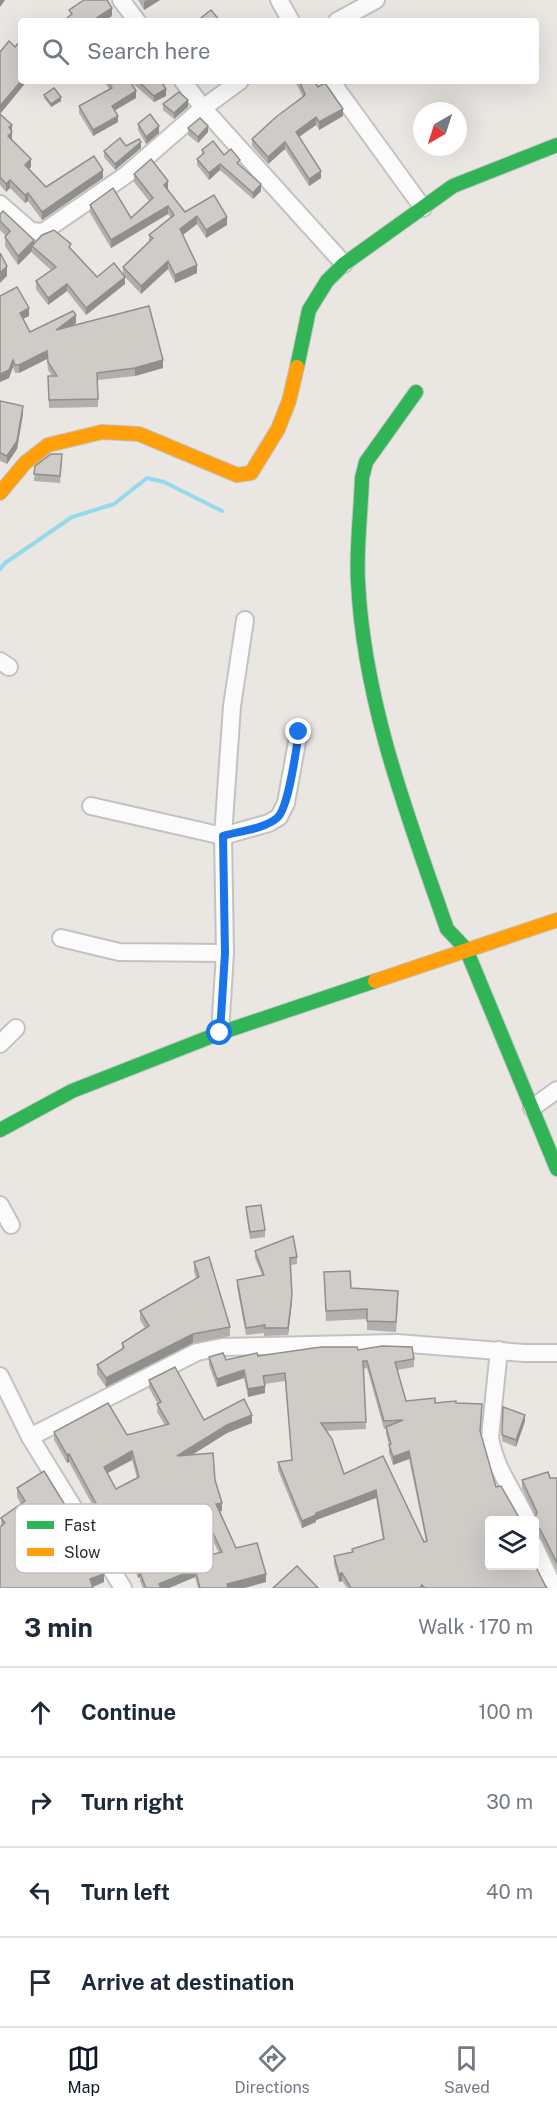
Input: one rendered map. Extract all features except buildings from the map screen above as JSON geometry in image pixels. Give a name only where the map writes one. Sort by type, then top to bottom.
[{"type":"street","points":[[121,0],[135,18]]},
{"type":"street","points":[[279,0],[289,18]]},
{"type":"street","points":[[343,18],[376,0]]},
{"type":"street","points":[[185,84],[203,108],[344,264]]},
{"type":"street","points":[[0,204],[31,231],[44,232],[126,175],[203,108],[236,84]]},
{"type":"street","points":[[333,84],[423,208]]},
{"type":"street","points":[[0,493],[25,463],[48,445],[102,432],[139,434],[237,475],[251,473],[278,429],[289,401],[309,310],[327,281],[344,264],[453,186],[557,145]]},
{"type":"street","points":[[416,392],[366,462],[362,478],[358,582],[366,650],[381,730],[447,929],[466,949],[557,1169]]},
{"type":"street","points":[[220,1033],[225,953],[223,836],[232,706],[245,620]]},
{"type":"street","points":[[91,806],[223,836],[269,823],[279,817],[286,803],[299,732]]},
{"type":"street","points":[[0,1130],[72,1091],[220,1033],[557,920]]},
{"type":"street","points":[[61,938],[119,952],[225,953]]},
{"type":"street","points":[[0,1044],[16,1028]]},
{"type":"street","points":[[532,1108],[557,1090]]},
{"type":"street","points":[[0,1205],[10,1226]]},
{"type":"street","points":[[30,1437],[197,1352],[222,1347],[397,1343],[557,1353]]},
{"type":"street","points":[[499,1350],[490,1437],[497,1464],[524,1516]]},
{"type":"street","points":[[0,1376],[30,1437],[71,1504]]},
{"type":"street","points":[[539,1556],[554,1588]]},
{"type":"street","points":[[114,1573],[123,1588]]},
{"type":"waterway","points":[[0,569],[5,563],[72,517],[114,504],[147,478],[164,482],[222,511]]},
{"type":"traffic: fast","points":[[297,367],[309,310],[327,281],[344,264],[453,186],[557,145]]},
{"type":"traffic: fast","points":[[416,392],[366,462],[362,478],[358,582],[369,672],[403,802],[447,929],[466,949],[557,1169]]},
{"type":"traffic: fast","points":[[0,1130],[72,1091],[220,1033],[375,981]]},
{"type":"traffic: slow","points":[[0,493],[25,463],[48,445],[102,432],[139,434],[237,475],[251,473],[278,429],[289,401],[297,367]]},
{"type":"traffic: slow","points":[[375,981],[557,920]]},
{"type":"route","points":[[220,1033],[225,953],[223,836],[269,823],[279,817],[286,803],[299,732]]}]
